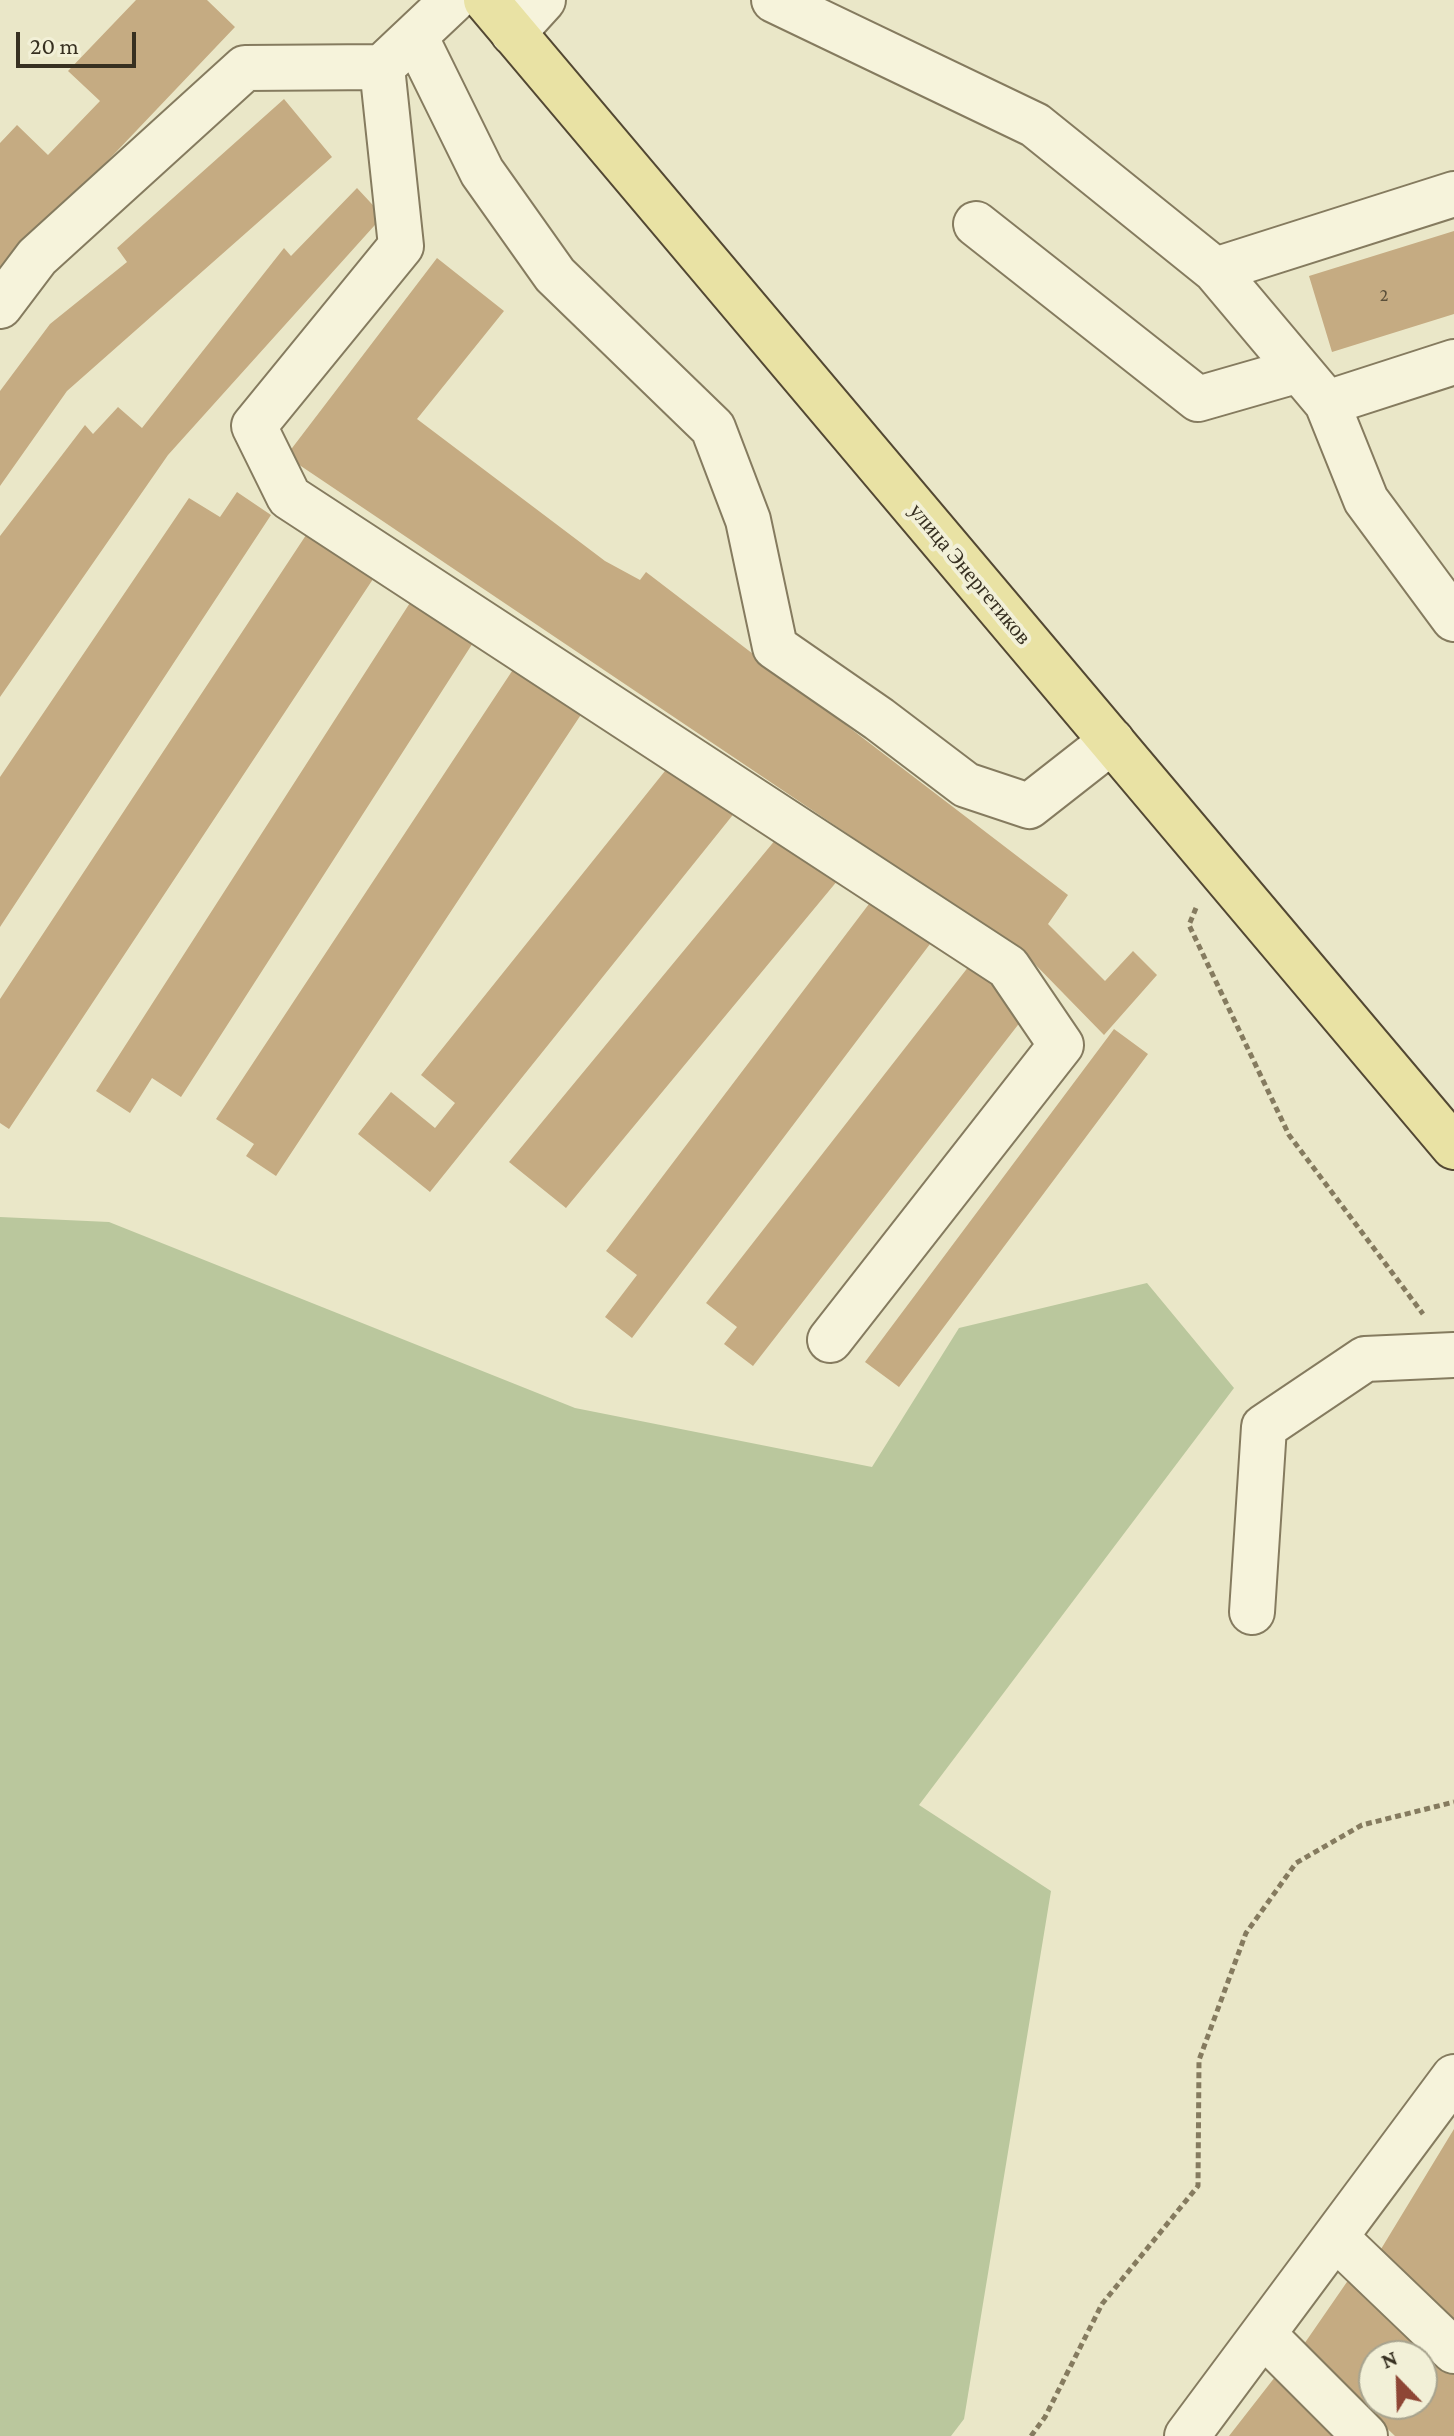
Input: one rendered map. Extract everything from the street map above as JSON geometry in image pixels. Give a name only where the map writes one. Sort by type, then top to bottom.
[{"type":"main road","name":"улица Энергетиков","points":[[486,0],[1454,1147]]},
{"type":"street","points":[[0,306],[37,257],[245,68],[382,67],[453,0]]},
{"type":"street","points":[[513,33],[543,0]]},
{"type":"street","points":[[774,0],[1035,125],[1215,270],[1327,403],[1366,500],[1454,619]]},
{"type":"street","points":[[415,36],[482,172],[555,275],[713,428],[748,520],[775,647],[879,719],[966,785],[1029,806],[1112,741]]},
{"type":"street","points":[[382,67],[401,246],[254,426],[289,497],[1008,967],[1061,1045],[830,1340]]},
{"type":"street","points":[[1215,270],[1454,194]]},
{"type":"street","points":[[976,224],[1198,399],[1299,370]]},
{"type":"street","points":[[1327,403],[1454,362]]},
{"type":"street","points":[[1252,1612],[1264,1427],[1365,1359],[1454,1355]]},
{"type":"street","points":[[1199,2431],[1263,2334],[1454,2077]]},
{"type":"street","points":[[1335,2237],[1454,2351]]},
{"type":"street","points":[[1263,2334],[1365,2436]]},
{"type":"path","points":[[1214,863],[1189,925],[1289,1135],[1454,1355]]},
{"type":"path","points":[[1031,2436],[1045,2417],[1102,2304],[1198,2186],[1199,2060],[1246,1933],[1296,1863],[1362,1825],[1454,1802]]},
{"type":"green space","points":[[0,1217],[109,1222],[575,1408],[872,1467],[959,1328],[1147,1283],[1234,1388],[919,1805],[1051,1891],[964,2419],[951,2436],[0,2436]]},
{"type":"building","points":[[136,0],[207,0],[235,27],[0,274],[0,143],[17,125],[48,155],[100,101],[68,71]]},
{"type":"building","points":[[284,99],[332,157],[67,391],[0,486],[0,391],[50,324],[127,262],[117,248]]},
{"type":"building","points":[[357,188],[383,216],[168,455],[0,697],[0,536],[85,425],[93,434],[118,407],[142,428],[284,248],[291,256]]},
{"type":"building","points":[[1454,231],[1454,314],[1332,352],[1309,276]]},
{"type":"building","points":[[437,258],[504,311],[417,419],[605,561],[640,580],[646,572],[1068,895],[1048,924],[1105,981],[1133,951],[1157,975],[1104,1035],[1023,952],[286,456]]},
{"type":"building","points":[[237,492],[271,515],[0,927],[0,777],[189,498],[220,517]]},
{"type":"building","points":[[312,526],[379,570],[9,1129],[0,1123],[0,999]]},
{"type":"building","points":[[415,595],[478,635],[181,1097],[152,1078],[130,1113],[96,1091]]},
{"type":"building","points":[[520,659],[588,704],[276,1176],[246,1156],[254,1144],[216,1119]]},
{"type":"building","points":[[677,756],[740,806],[430,1192],[358,1134],[391,1092],[435,1128],[455,1103],[421,1075]]},
{"type":"building","points":[[781,833],[838,880],[566,1208],[509,1162]]},
{"type":"building","points":[[872,900],[930,944],[632,1338],[605,1317],[637,1275],[606,1251]]},
{"type":"building","points":[[969,966],[1028,1012],[753,1366],[724,1344],[737,1327],[706,1303]]},
{"type":"building","points":[[1114,1029],[1148,1054],[899,1387],[865,1362]]},
{"type":"building","points":[[1454,2129],[1454,2334],[1378,2254]]},
{"type":"building","points":[[1349,2279],[1416,2340],[1358,2340],[1358,2401],[1302,2347]]},
{"type":"building","points":[[1438,2360],[1454,2375],[1454,2436],[1395,2436],[1378,2420],[1438,2420]]},
{"type":"building","points":[[1275,2377],[1341,2436],[1229,2436]]}]
